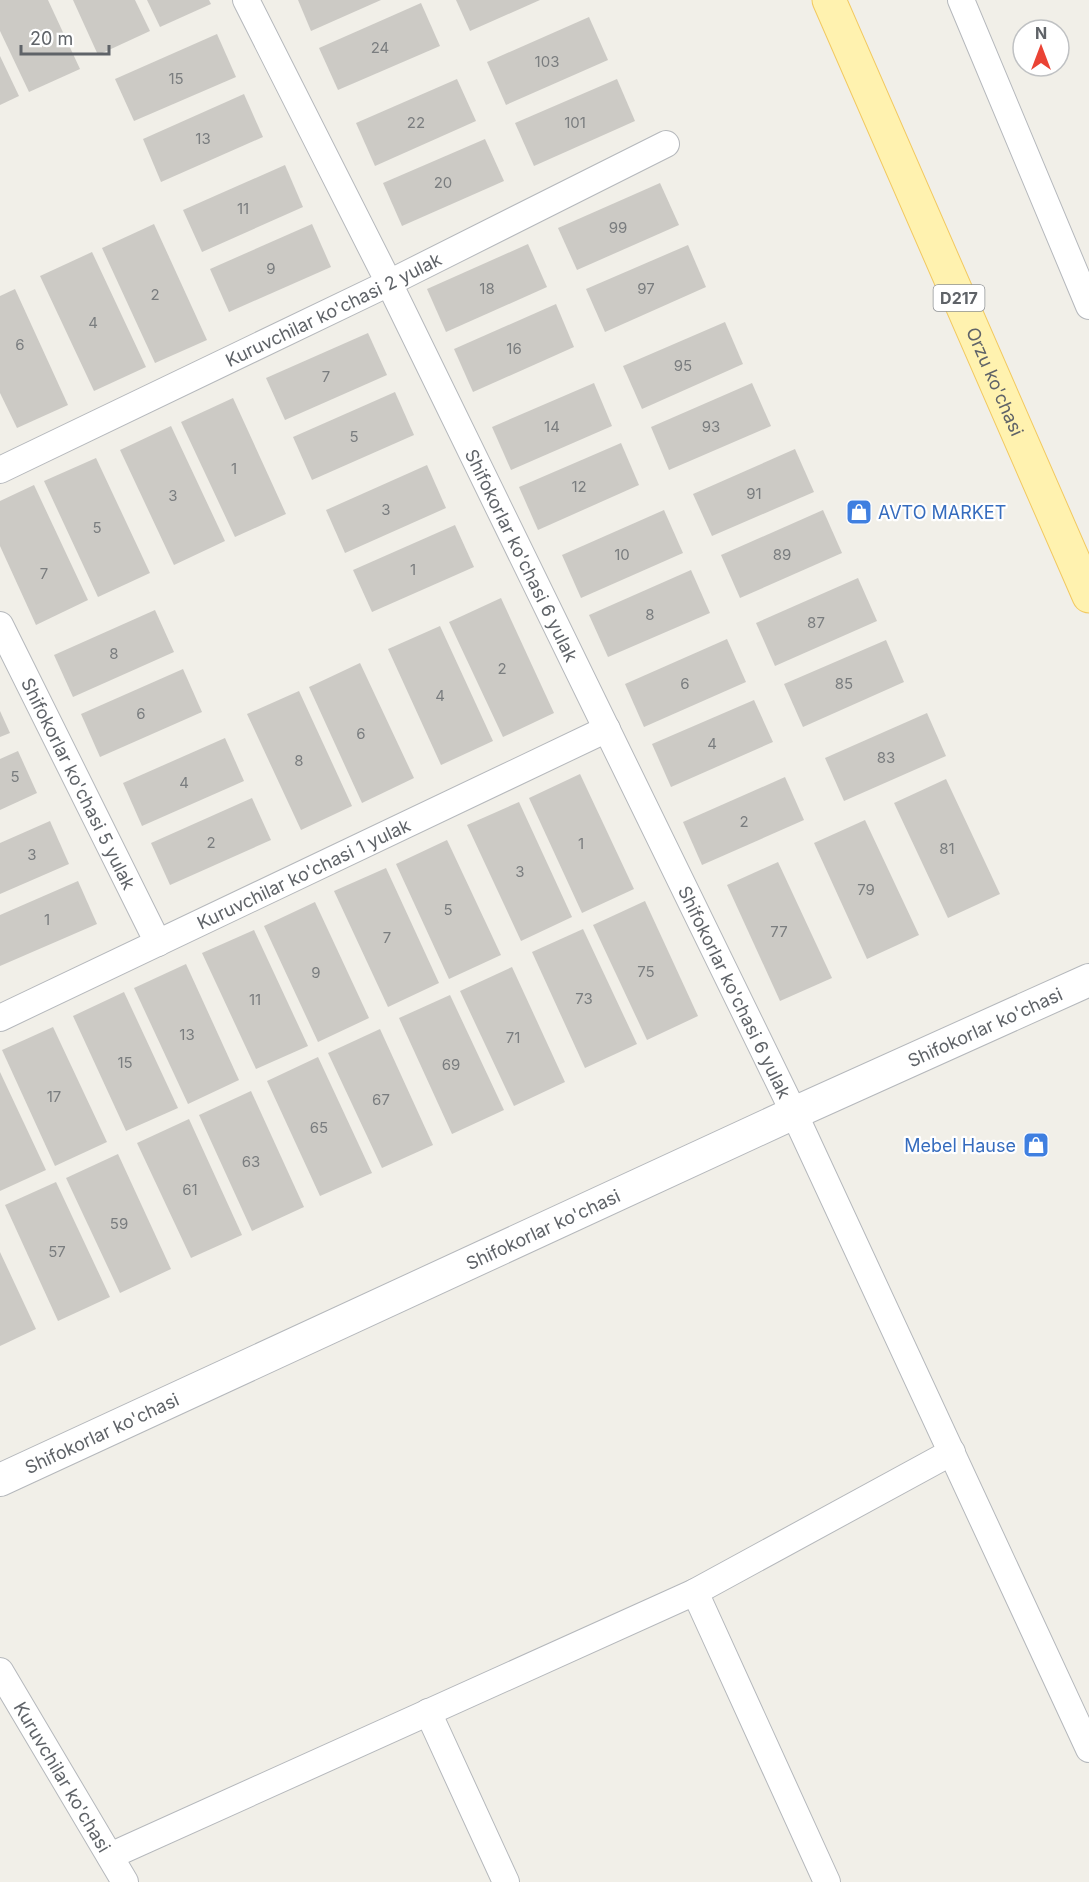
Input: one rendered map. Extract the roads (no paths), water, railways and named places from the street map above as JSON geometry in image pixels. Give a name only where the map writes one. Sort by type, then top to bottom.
[{"type":"main road","name":"Orzu ko'chasi","points":[[829,0],[1089,596]]},
{"type":"street","name":"Shifokorlar ko'chasi 6 yulak","points":[[246,0],[388,283],[794,1113],[1089,1749]]},
{"type":"street","points":[[961,0],[1089,306]]},
{"type":"street","name":"Kuruvchilar ko'chasi 2 yulak","points":[[0,470],[388,283],[666,144]]},
{"type":"street","name":"Shifokorlar ko'chasi 5 yulak","points":[[0,626],[158,942]]},
{"type":"street","name":"Kuruvchilar ko'chasi 1 yulak","points":[[0,1018],[606,729]]},
{"type":"street","name":"Shifokorlar ko'chasi","points":[[0,1480],[794,1113],[1089,980]]},
{"type":"street","points":[[110,1856],[695,1592],[952,1452]]},
{"type":"street","points":[[695,1592],[827,1882]]},
{"type":"street","name":"Kuruvchilar ko'chasi","points":[[0,1671],[125,1882]]},
{"type":"street","points":[[428,1712],[506,1882]]},
{"type":"place","name":"AVTO MARKET","points":[[859,512]]},
{"type":"place","name":"Mebel Hause","points":[[1036,1145]]}]
